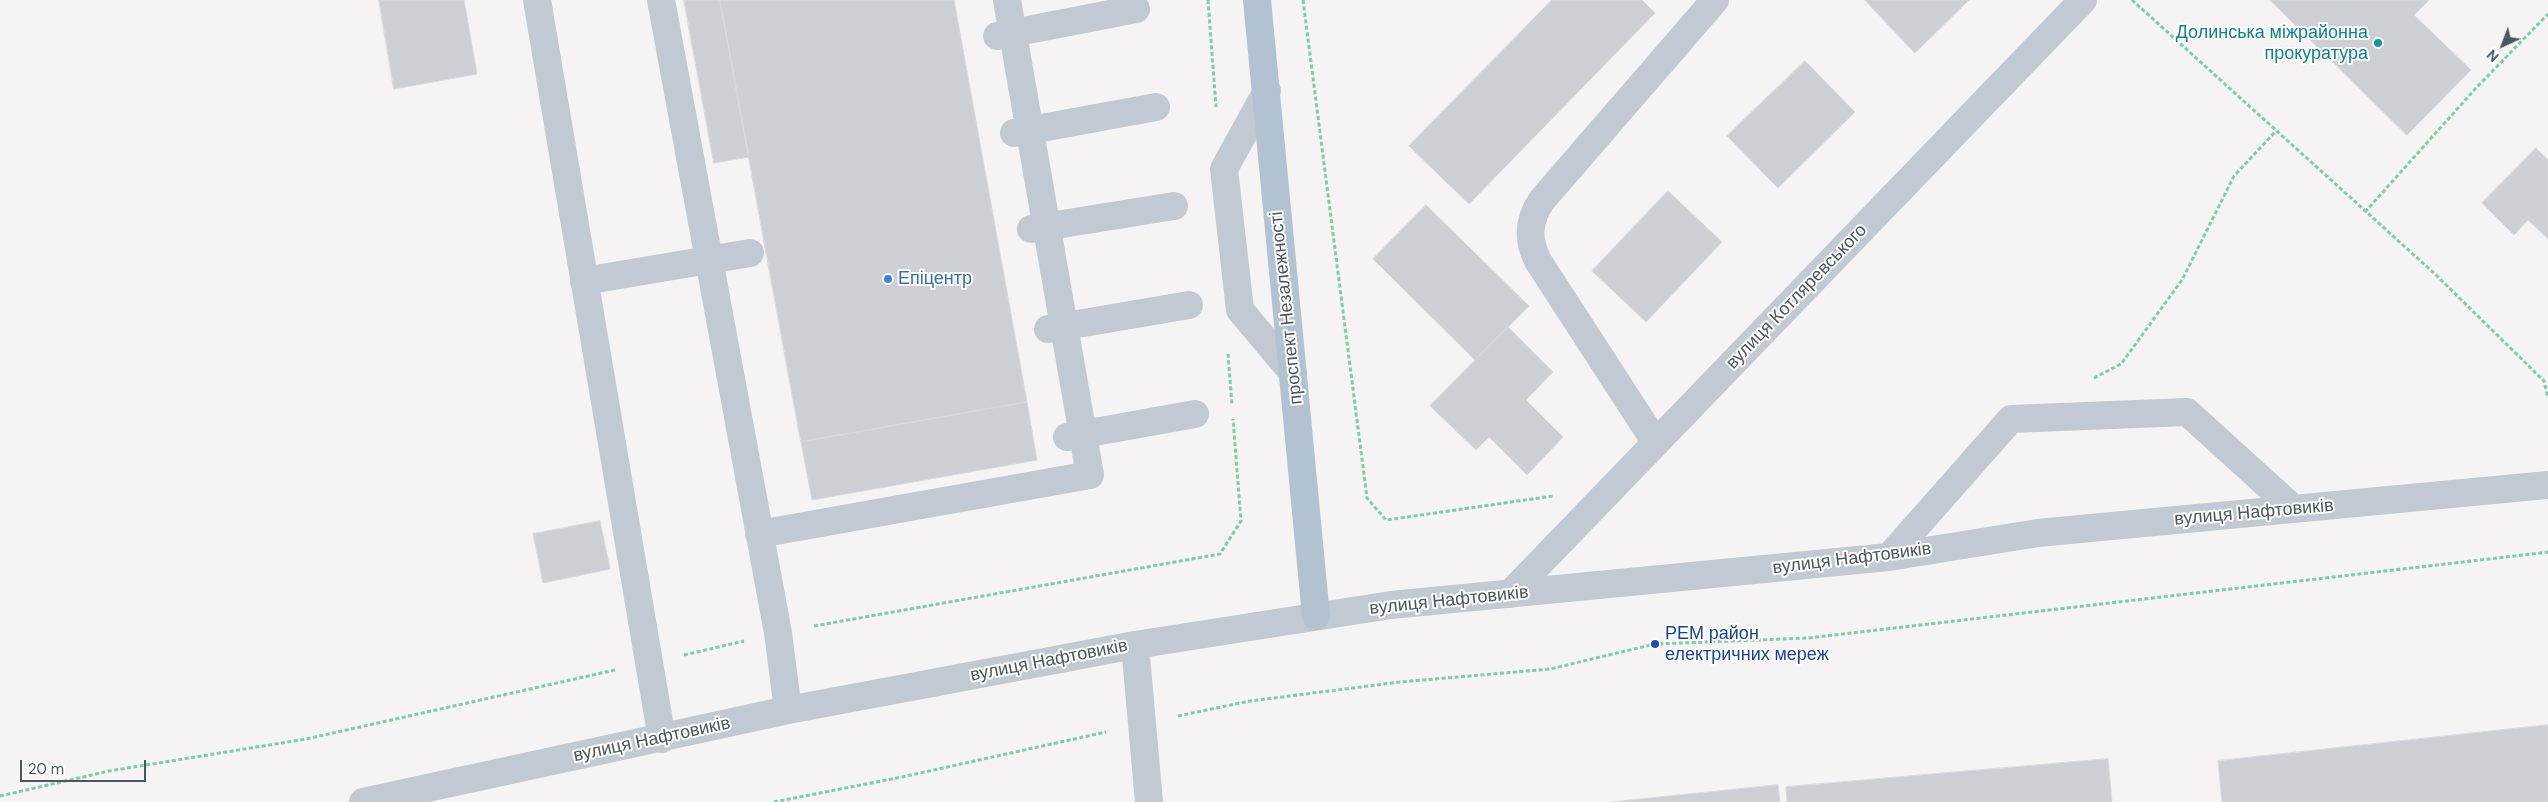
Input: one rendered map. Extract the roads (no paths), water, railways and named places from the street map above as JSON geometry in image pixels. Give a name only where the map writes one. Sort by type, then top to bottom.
[{"type":"main road","name":"проспект Незалежності","points":[[1257,0],[1316,616]]},
{"type":"street","points":[[536,0],[662,738]]},
{"type":"street","points":[[661,0],[778,633],[788,710]]},
{"type":"street","points":[[758,526],[1074,471],[1090,475],[1075,435],[1005,34],[991,0]]},
{"type":"street","points":[[1005,34],[1007,0]]},
{"type":"street","points":[[1656,443],[1538,261],[1532,246],[1530,230],[1536,209],[1542,200],[1715,0]]},
{"type":"street","name":"вулиця Котляревського","points":[[1510,594],[2084,0]]},
{"type":"street","points":[[1005,34],[1136,9]]},
{"type":"street","points":[[1267,91],[1224,169],[1240,310],[1293,373]]},
{"type":"street","points":[[1022,132],[1156,107]]},
{"type":"street","points":[[1038,228],[1174,206]]},
{"type":"street","points":[[584,281],[750,254]]},
{"type":"street","points":[[1056,327],[1189,305]]},
{"type":"street","points":[[1888,557],[2011,419],[2187,412],[2294,509]]},
{"type":"street","points":[[1075,435],[1195,414]]},
{"type":"street","name":"вулиця Нафтовиків","points":[[363,802],[788,710],[1135,645],[1391,605],[1888,557],[2038,533],[2548,485]]},
{"type":"street","points":[[1135,645],[1149,802]]},
{"type":"place","name":"Долинська міжрайонна прокуратура","points":[[2378,43]]},
{"type":"place","name":"Епіцентр","points":[[888,279]]},
{"type":"place","name":"РЕМ район електричних мереж","points":[[1655,644]]}]
